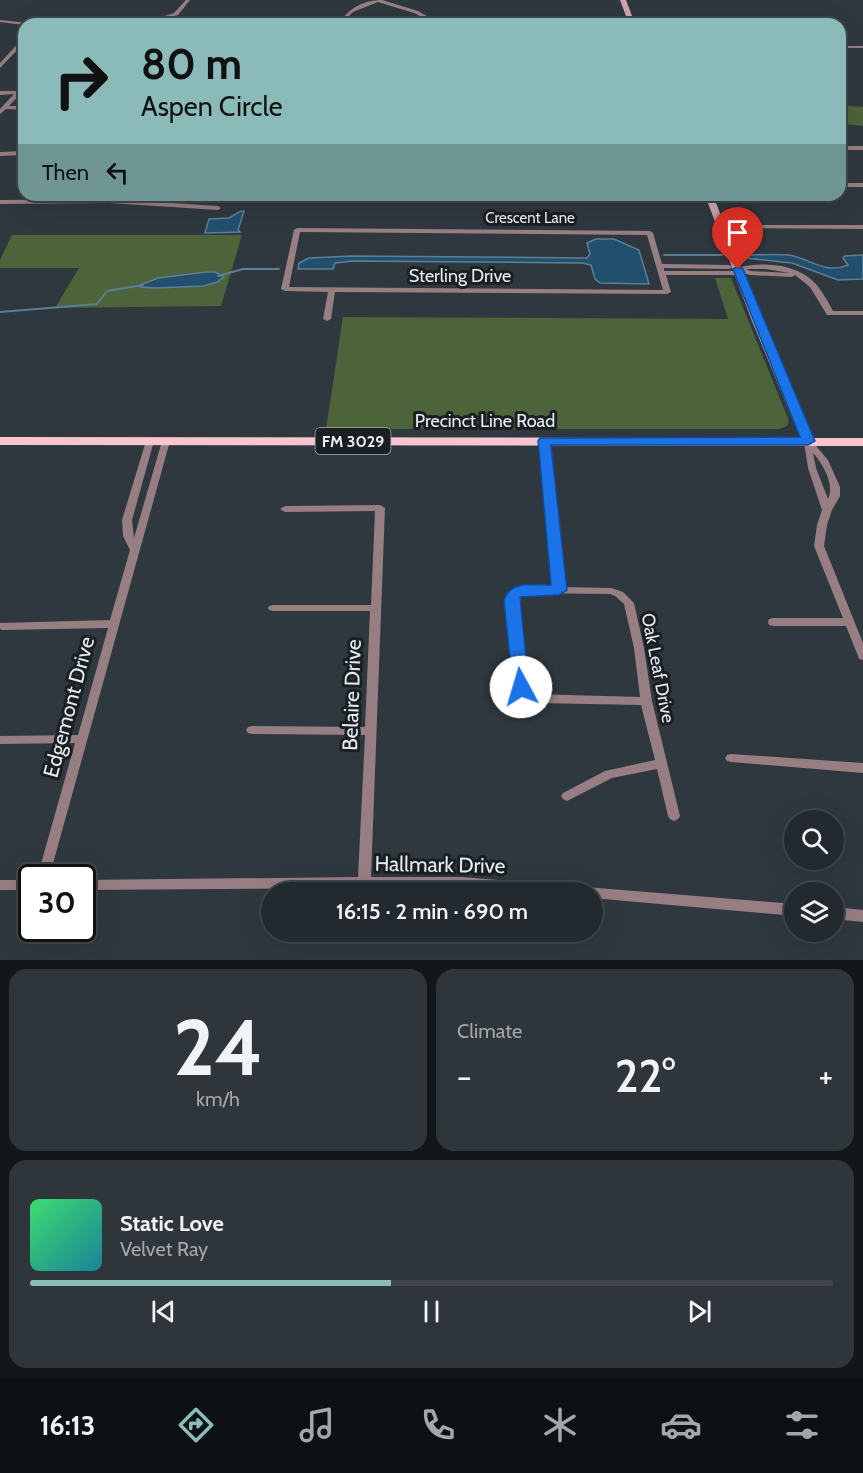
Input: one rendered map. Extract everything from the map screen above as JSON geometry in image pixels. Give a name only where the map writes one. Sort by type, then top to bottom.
[{"type":"main road","points":[[622,0],[630,18]]},
{"type":"main road","points":[[711,201],[808,441]]},
{"type":"main road","name":"Precinct Line Road","points":[[0,441],[863,442]]},
{"type":"street","points":[[164,18],[176,14],[188,0]]},
{"type":"street","points":[[344,18],[377,0],[428,18]]},
{"type":"street","points":[[0,21],[18,23]]},
{"type":"street","points":[[0,66],[18,46]]},
{"type":"street","points":[[846,47],[863,47]]},
{"type":"street","points":[[0,95],[17,94]]},
{"type":"street","points":[[0,112],[17,94]]},
{"type":"street","points":[[6,107],[18,108]]},
{"type":"street","points":[[846,148],[863,148]]},
{"type":"street","points":[[0,154],[18,153]]},
{"type":"street","points":[[846,185],[863,185]]},
{"type":"street","points":[[0,202],[22,201]]},
{"type":"street","points":[[126,201],[218,208]]},
{"type":"street","points":[[722,227],[863,227]]},
{"type":"street","name":"Crescent Lane","points":[[297,230],[650,232],[660,269]]},
{"type":"street","name":"Sterling Drive","points":[[297,230],[285,289],[667,292],[660,269]]},
{"type":"street","points":[[660,269],[738,270],[807,278],[821,294],[830,313],[863,313]]},
{"type":"street","points":[[327,319],[332,290]]},
{"type":"street","name":"Edgemont Drive","points":[[134,548],[128,536],[127,520],[150,441]]},
{"type":"street","name":"Edgemont Drive","points":[[47,864],[112,624],[166,441]]},
{"type":"street","points":[[544,441],[559,590],[522,590],[513,594],[511,601],[521,687],[524,694],[536,699],[646,701]]},
{"type":"street","points":[[808,441],[807,458],[823,494],[826,510]]},
{"type":"street","points":[[808,441],[824,460],[835,487],[835,496],[826,510],[819,536],[819,546],[863,656]]},
{"type":"street","name":"Belaire Drive","points":[[285,509],[380,508],[364,882]]},
{"type":"street","name":"Oak Leaf Drive","points":[[559,590],[611,591],[629,603],[639,648],[646,701],[674,816]]},
{"type":"street","points":[[273,608],[375,608]]},
{"type":"street","points":[[773,622],[849,622]]},
{"type":"street","points":[[2,626],[112,624]]},
{"type":"street","points":[[252,730],[370,731]]},
{"type":"street","points":[[0,740],[80,739]]},
{"type":"street","points":[[731,759],[863,768]]},
{"type":"street","points":[[567,796],[609,774],[662,763]]},
{"type":"street","name":"Hallmark Drive","points":[[96,885],[261,884]]},
{"type":"street","points":[[0,885],[18,885]]},
{"type":"street","name":"Hallmark Drive","points":[[603,894],[784,909]]},
{"type":"street","points":[[844,914],[863,916]]},
{"type":"green space","points":[[846,106],[863,107],[863,126],[846,124]]},
{"type":"green space","points":[[12,235],[242,235],[221,306],[55,308],[79,268],[0,268],[0,260]]},
{"type":"green space","points":[[715,278],[731,278],[789,421],[787,426],[779,429],[326,429],[343,317],[728,319]]},
{"type":"water","points":[[244,211],[238,230],[240,232],[205,233],[209,219],[229,218]]},
{"type":"water","points":[[596,239],[614,239],[639,250],[649,284],[600,283],[595,279],[591,265],[582,263],[353,261],[335,263],[333,269],[298,269],[299,263],[309,258],[351,256],[587,258],[590,254],[587,243]]},
{"type":"water","points":[[745,255],[789,255],[824,267],[840,268],[848,265],[843,258],[845,256],[863,255],[863,279],[838,280],[792,263],[745,258]]},
{"type":"water","points":[[215,272],[224,277],[204,286],[140,287],[158,278]]},
{"type":"waterway","points":[[664,255],[722,255]]},
{"type":"waterway","points":[[218,276],[243,269],[279,269]]},
{"type":"waterway","points":[[0,312],[97,304],[107,291],[143,285]]},
{"type":"route","points":[[521,687],[511,601],[513,594],[522,590],[559,590],[544,441],[808,441],[738,269]]}]
